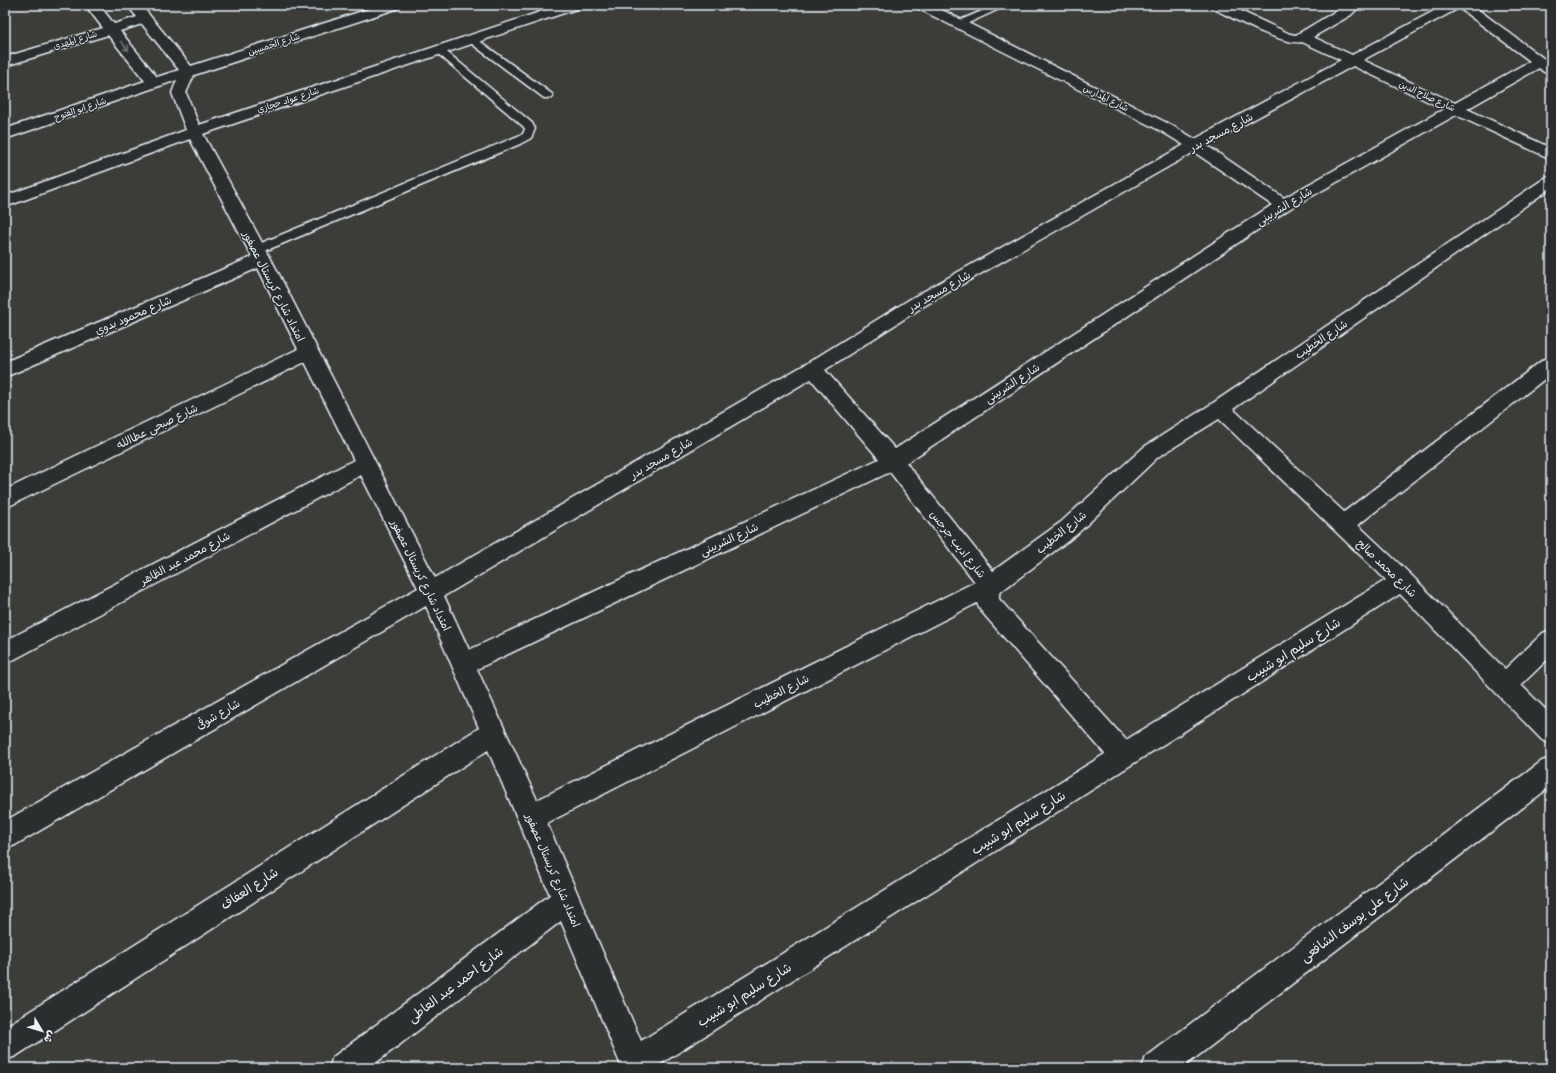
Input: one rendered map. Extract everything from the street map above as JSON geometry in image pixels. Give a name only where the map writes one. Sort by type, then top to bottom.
[{"type":"street","points":[[92,5],[154,83],[179,93],[188,72],[134,5]]},
{"type":"street","name":"شارع الخمسين","points":[[154,83],[394,5]]},
{"type":"street","name":"شارع عواد حجازي","points":[[5,202],[194,132],[574,5]]},
{"type":"street","name":"شارع المدارس","points":[[922,5],[1106,99],[1136,112],[1195,145],[1283,205]]},
{"type":"street","points":[[1217,5],[1286,37],[1296,39],[1302,37],[1350,8]]},
{"type":"street","points":[[1330,5],[1350,8]]},
{"type":"street","name":"شارع مسجد بدر","points":[[431,592],[813,369],[918,302],[1195,145],[1455,5]]},
{"type":"street","points":[[1464,5],[1545,66]]},
{"type":"street","name":"شارع المهدى","points":[[5,62],[145,19]]},
{"type":"street","name":"شارع صلاح الدين","points":[[1302,37],[1551,154]]},
{"type":"street","name":"شارع الشربينى","points":[[464,664],[893,461],[1283,205],[1455,109],[1545,66]]},
{"type":"street","name":"شارع ابو الفتوح","points":[[5,134],[154,83]]},
{"type":"street","name":"امتداد شارع كريستال عصفور","points":[[179,93],[194,132],[259,255],[431,592],[531,817],[636,1065]]},
{"type":"street","name":"شارع الخطيب","points":[[531,817],[990,585],[1069,528],[1151,452],[1220,408],[1551,181]]},
{"type":"street","name":"شارع محمود بدوي","points":[[5,370],[259,255]]},
{"type":"street","name":"شارع صبحى عطاالله","points":[[5,500],[308,352]]},
{"type":"street","points":[[1343,526],[1551,364]]},
{"type":"street","name":"شارع اديب جرجس","points":[[813,369],[893,461],[990,585],[986,597],[990,605],[1123,756]]},
{"type":"street","name":"شارع محمد صالح","points":[[1220,408],[1402,581],[1551,732]]},
{"type":"street","name":"شارع محمد عبد الظاهر","points":[[5,653],[365,464]]},
{"type":"street","name":"شارع سليم ابو شبيب","points":[[636,1065],[1402,581]]},
{"type":"street","name":"شارع شوقى","points":[[5,836],[431,592]]},
{"type":"street","points":[[1505,685],[1551,640]]},
{"type":"street","name":"شارع العفاف","points":[[5,1044],[494,732]]},
{"type":"street","name":"شارع على يوسف الشافعى","points":[[1157,1068],[1551,770]]},
{"type":"street","name":"شارع احمد عبد العاطى","points":[[344,1068],[566,900]]},
{"type":"lane","points":[[959,24],[1004,5]]},
{"type":"lane","points":[[471,39],[548,96]]},
{"type":"lane","points":[[259,255],[527,136],[530,129],[528,125],[439,50]]}]
